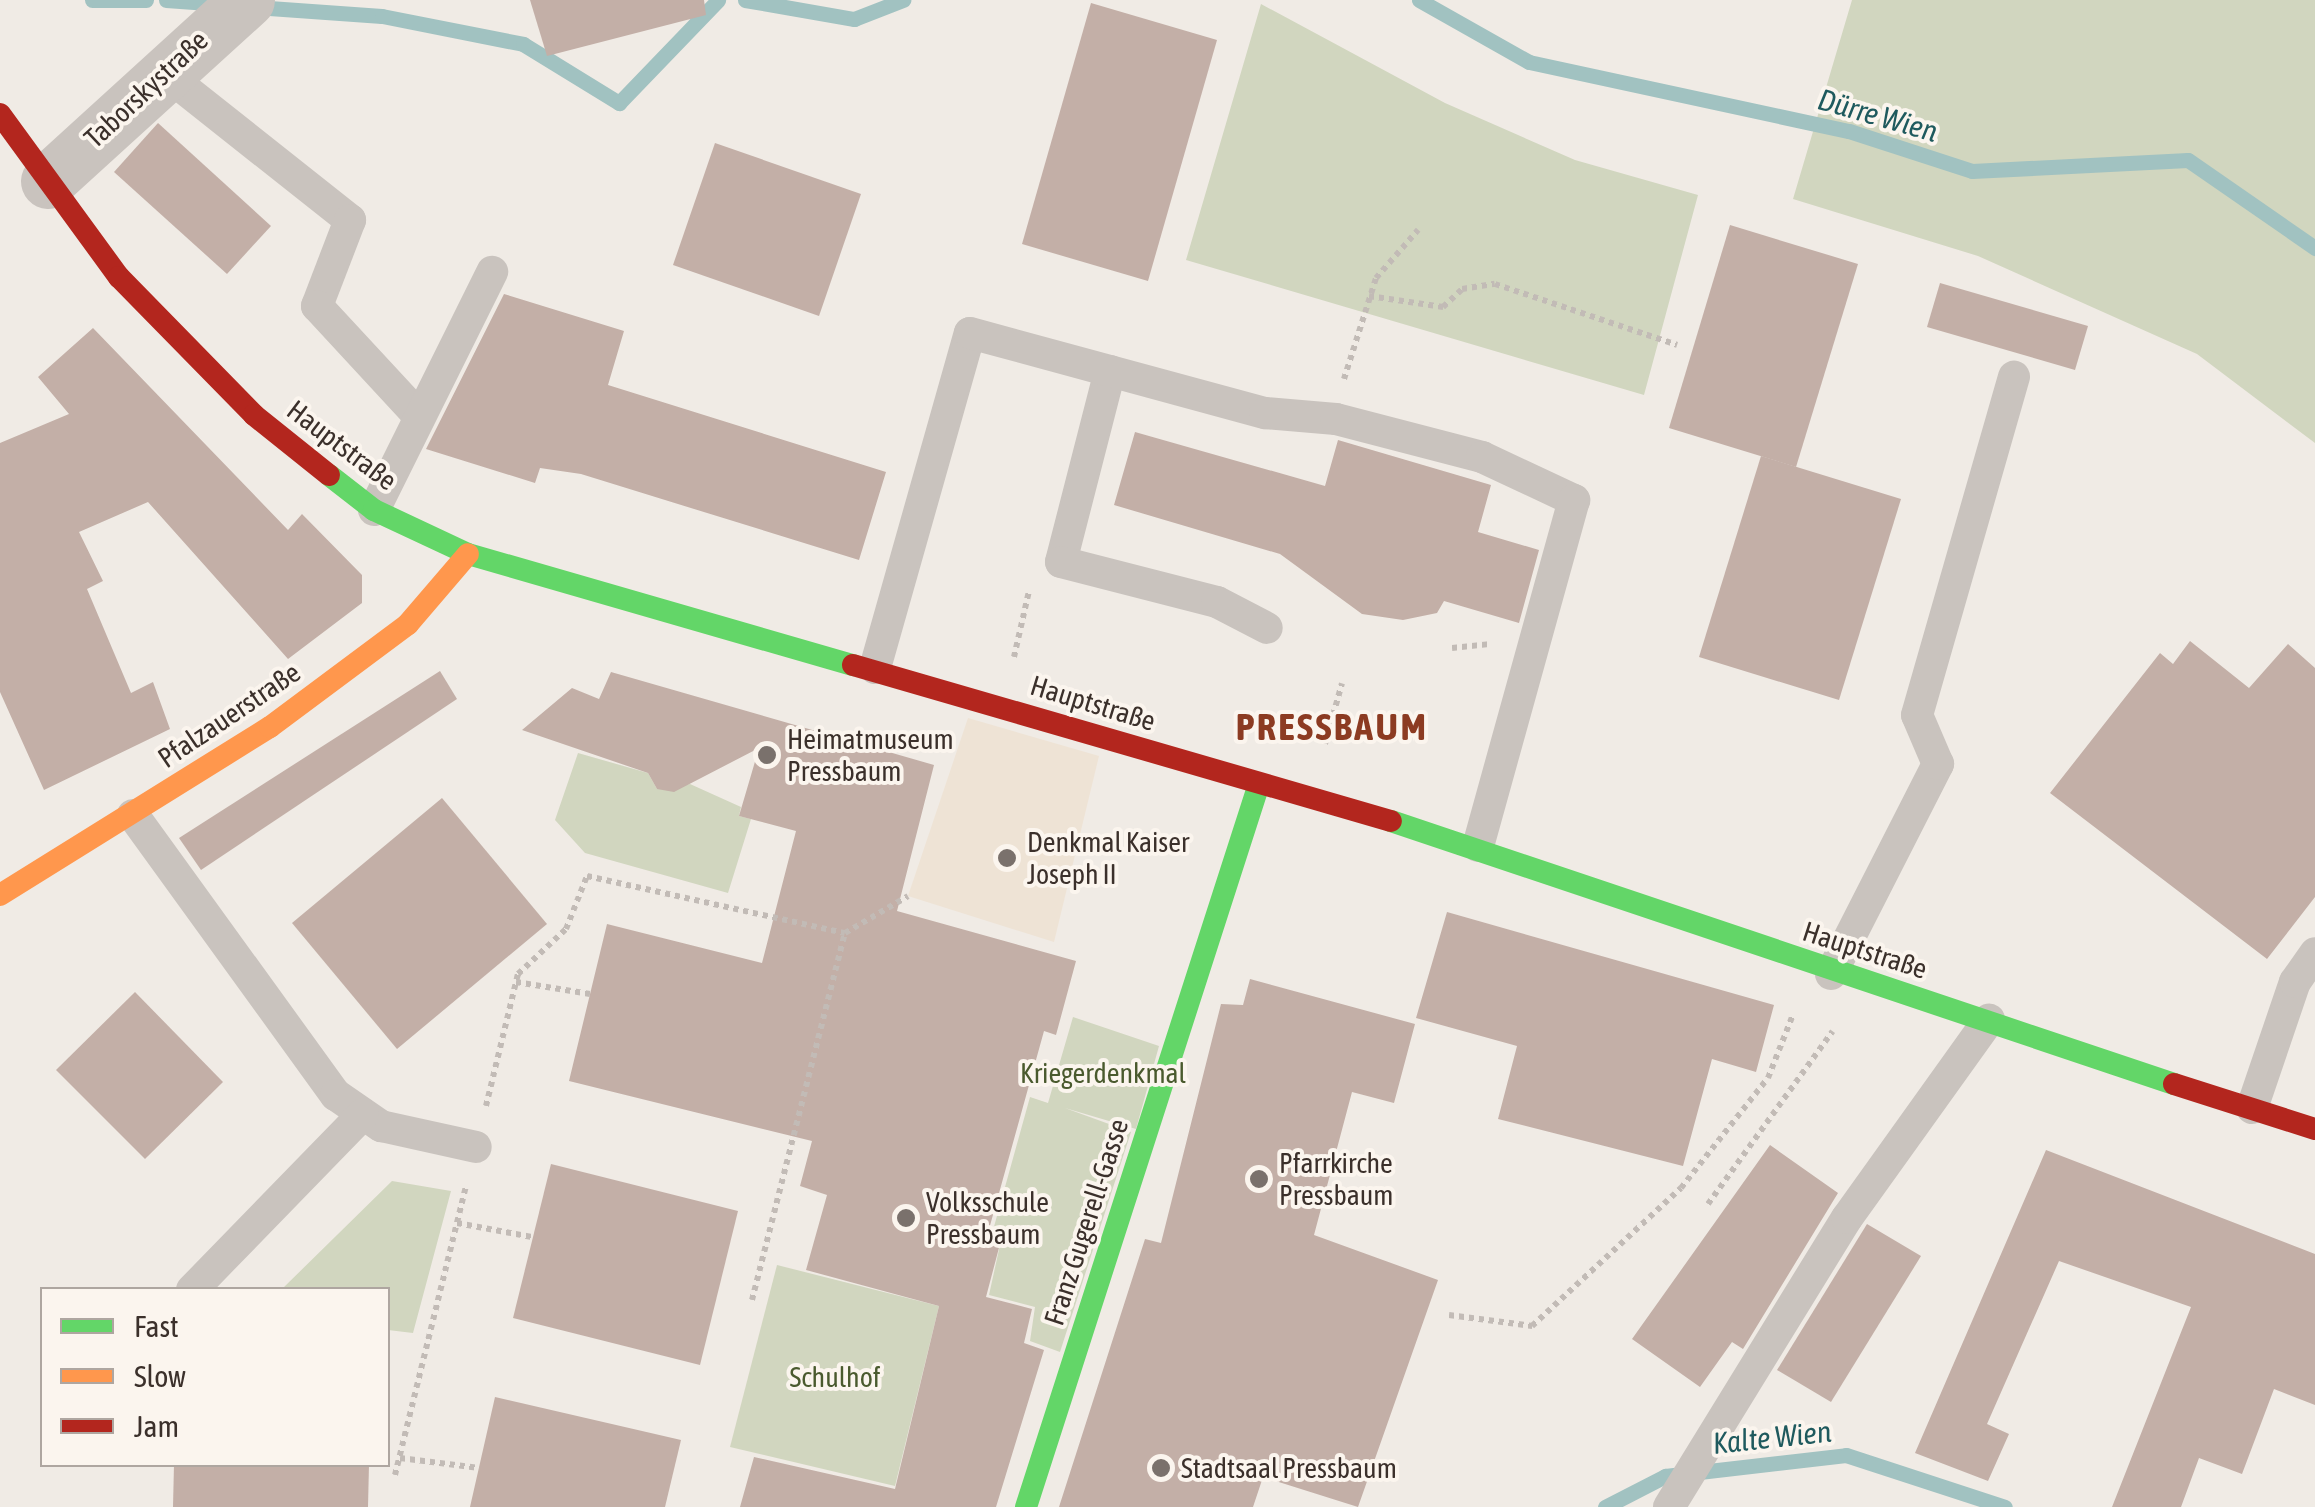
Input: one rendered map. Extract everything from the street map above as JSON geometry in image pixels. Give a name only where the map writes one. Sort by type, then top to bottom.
[{"type":"main road","name":"Hauptstraße","points":[[0,114],[48,181],[196,359],[314,469],[374,510],[468,554],[875,668],[1478,846],[1832,974],[1989,1020],[2315,1129]]},
{"type":"main road","name":"Pfalzauerstraße","points":[[0,895],[134,814],[408,624],[468,554]]},
{"type":"main road","name":"Franz Gugerell-Gasse","points":[[1026,1507],[1259,784]]},
{"type":"street","name":"Taborskystraße","points":[[48,181],[176,57],[247,0]]},
{"type":"lane","points":[[176,57],[350,220],[317,306],[418,414]]},
{"type":"lane","points":[[374,510],[418,414],[492,272]]},
{"type":"lane","points":[[875,668],[970,333],[1110,371],[1482,457],[1574,500],[1478,846]]},
{"type":"lane","points":[[1110,371],[1060,562],[1218,602],[1268,628]]},
{"type":"lane","points":[[1832,974],[1938,764],[1917,716],[2014,377]]},
{"type":"lane","points":[[134,814],[336,1095],[363,1114],[476,1147]]},
{"type":"lane","points":[[2252,1108],[2315,954]]},
{"type":"lane","points":[[1669,1507],[1691,1461],[1989,1020]]},
{"type":"lane","points":[[195,1287],[363,1114]]},
{"type":"path","points":[[1353,334],[1392,253],[1418,230]]},
{"type":"path","points":[[1369,296],[1443,306],[1462,289],[1495,284],[1678,345]]},
{"type":"path","points":[[1003,707],[1030,587],[1060,562]]},
{"type":"path","points":[[396,1475],[516,982],[566,928],[587,876],[845,933],[908,896]]},
{"type":"path","points":[[752,1300],[845,933]]},
{"type":"path","points":[[1708,1204],[1828,1043],[1832,974]]},
{"type":"path","points":[[1448,1314],[1532,1326],[1681,1188],[1768,1078],[1832,974]]},
{"type":"path","points":[[516,982],[590,994]]},
{"type":"path","points":[[458,1223],[532,1237]]},
{"type":"path","points":[[400,1458],[479,1468]]},
{"type":"green space","points":[[1852,0],[2315,0],[2315,443],[2197,354],[1978,256],[1793,199]]},
{"type":"green space","points":[[1261,4],[1445,103],[1575,160],[1698,195],[1644,395],[1186,260]]},
{"type":"green space","points":[[578,753],[648,773],[657,789],[690,784],[741,807],[739,816],[751,819],[728,893],[585,853],[555,820]]},
{"type":"green space","name":"Kriegerdenkmal","points":[[1073,1017],[1159,1046],[1136,1129],[1065,1108],[1131,1132],[1060,1352],[1030,1341],[1035,1307],[989,1295],[1000,1245],[990,1241],[1030,1097],[1048,1103]]},
{"type":"green space","points":[[392,1181],[451,1191],[413,1333],[390,1330],[390,1287],[284,1287]]},
{"type":"green space","name":"Schulhof","points":[[777,1265],[939,1306],[895,1486],[730,1447]]},
{"type":"shaded area","points":[[968,718],[1099,756],[1054,942],[908,896]]},
{"type":"building","points":[[530,0],[704,0],[706,15],[547,56]]},
{"type":"building","points":[[1091,3],[1217,40],[1148,281],[1022,244]]},
{"type":"building","points":[[158,123],[271,226],[227,274],[114,172]]},
{"type":"building","points":[[715,143],[861,194],[819,316],[673,265]]},
{"type":"building","points":[[1730,225],[1858,264],[1796,467],[1669,428]]},
{"type":"building","points":[[1940,283],[2088,326],[2075,370],[1927,327]]},
{"type":"building","points":[[504,294],[624,331],[608,385],[886,472],[859,560],[581,474],[540,468],[535,483],[426,449]]},
{"type":"building","points":[[93,328],[288,530],[302,514],[362,575],[362,603],[288,659],[148,502],[79,532],[103,581],[87,589],[131,693],[153,682],[170,729],[44,790],[0,692],[0,443],[69,414],[38,377]]},
{"type":"building","points":[[1135,432],[1325,486],[1338,440],[1491,485],[1478,532],[1539,550],[1519,623],[1444,601],[1437,613],[1403,620],[1362,614],[1280,554],[1114,505]]},
{"type":"building","points":[[1761,456],[1901,499],[1839,700],[1699,657]]},
{"type":"building","points":[[2190,641],[2249,688],[2288,644],[2315,668],[2315,897],[2267,959],[2050,793],[2160,653],[2173,664]]},
{"type":"building","points":[[440,671],[457,699],[201,870],[179,838]]},
{"type":"building","points":[[611,672],[934,765],[897,911],[1076,961],[1056,1035],[1044,1031],[986,1240],[1000,1244],[986,1297],[1032,1309],[1024,1343],[1044,1350],[996,1507],[740,1507],[754,1457],[895,1489],[939,1306],[806,1270],[827,1195],[800,1186],[812,1141],[569,1081],[607,924],[762,963],[796,831],[739,816],[759,748],[674,792],[657,789],[648,773],[522,730],[572,688],[599,699]]},
{"type":"building","points":[[442,798],[547,924],[397,1049],[292,923]]},
{"type":"building","points":[[1447,912],[1774,1005],[1756,1072],[1712,1059],[1683,1166],[1498,1119],[1517,1046],[1416,1018]]},
{"type":"building","points":[[1250,979],[1415,1024],[1394,1103],[1352,1092],[1314,1235],[1438,1280],[1358,1507],[1263,1477],[1253,1507],[1059,1507],[1145,1239],[1161,1243],[1221,1004],[1243,1005]]},
{"type":"building","points":[[135,992],[223,1082],[145,1159],[56,1070]]},
{"type":"building","points":[[1770,1145],[1838,1193],[1743,1349],[1732,1342],[1700,1387],[1632,1339]]},
{"type":"building","points":[[2046,1150],[2315,1254],[2315,1405],[2274,1389],[2242,1474],[2199,1458],[2181,1507],[2112,1507],[2191,1307],[2059,1261],[1987,1424],[2009,1434],[1988,1481],[1915,1453]]},
{"type":"building","points":[[551,1164],[738,1211],[700,1365],[513,1318]]},
{"type":"building","points":[[1867,1224],[1921,1256],[1831,1402],[1777,1370]]},
{"type":"building","points":[[495,1397],[681,1440],[665,1507],[470,1507]]},
{"type":"building","points":[[174,1467],[369,1467],[368,1507],[173,1507]]},
{"type":"waterway","name":"Dürre Wien","points":[[92,0],[146,0]]},
{"type":"waterway","name":"Dürre Wien","points":[[166,0],[222,4]]},
{"type":"waterway","name":"Dürre Wien","points":[[255,7],[382,16],[523,44],[619,103],[718,0]]},
{"type":"waterway","name":"Dürre Wien","points":[[745,0],[854,19],[903,0]]},
{"type":"waterway","name":"Dürre Wien","points":[[1419,0],[1529,62],[1849,131],[1972,171],[2188,160],[2315,248]]},
{"type":"waterway","name":"Kalte Wien","points":[[1605,1507],[1665,1476],[1846,1455],[2005,1507]]},
{"type":"traffic: fast","points":[[329,475],[374,510],[468,554],[853,665]]},
{"type":"traffic: fast","points":[[1026,1507],[1259,784]]},
{"type":"traffic: fast","points":[[1391,821],[2174,1084]]},
{"type":"traffic: slow","points":[[0,895],[270,727],[408,624],[468,554]]},
{"type":"traffic: jam","points":[[0,114],[119,277],[254,415],[329,475]]},
{"type":"traffic: jam","points":[[853,665],[1391,821]]},
{"type":"traffic: jam","points":[[2174,1084],[2315,1129]]},
{"type":"place","name":"Heimatmuseum Pressbaum","points":[[767,755]]},
{"type":"place","name":"Denkmal Kaiser Joseph II","points":[[1007,858]]},
{"type":"place","name":"Pfarrkirche Pressbaum","points":[[1259,1179]]},
{"type":"place","name":"Volksschule Pressbaum","points":[[906,1218]]},
{"type":"place","name":"Stadtsaal Pressbaum","points":[[1161,1468]]},
{"type":"district","name":"PRESSBAUM","points":[[1332,727]]}]
